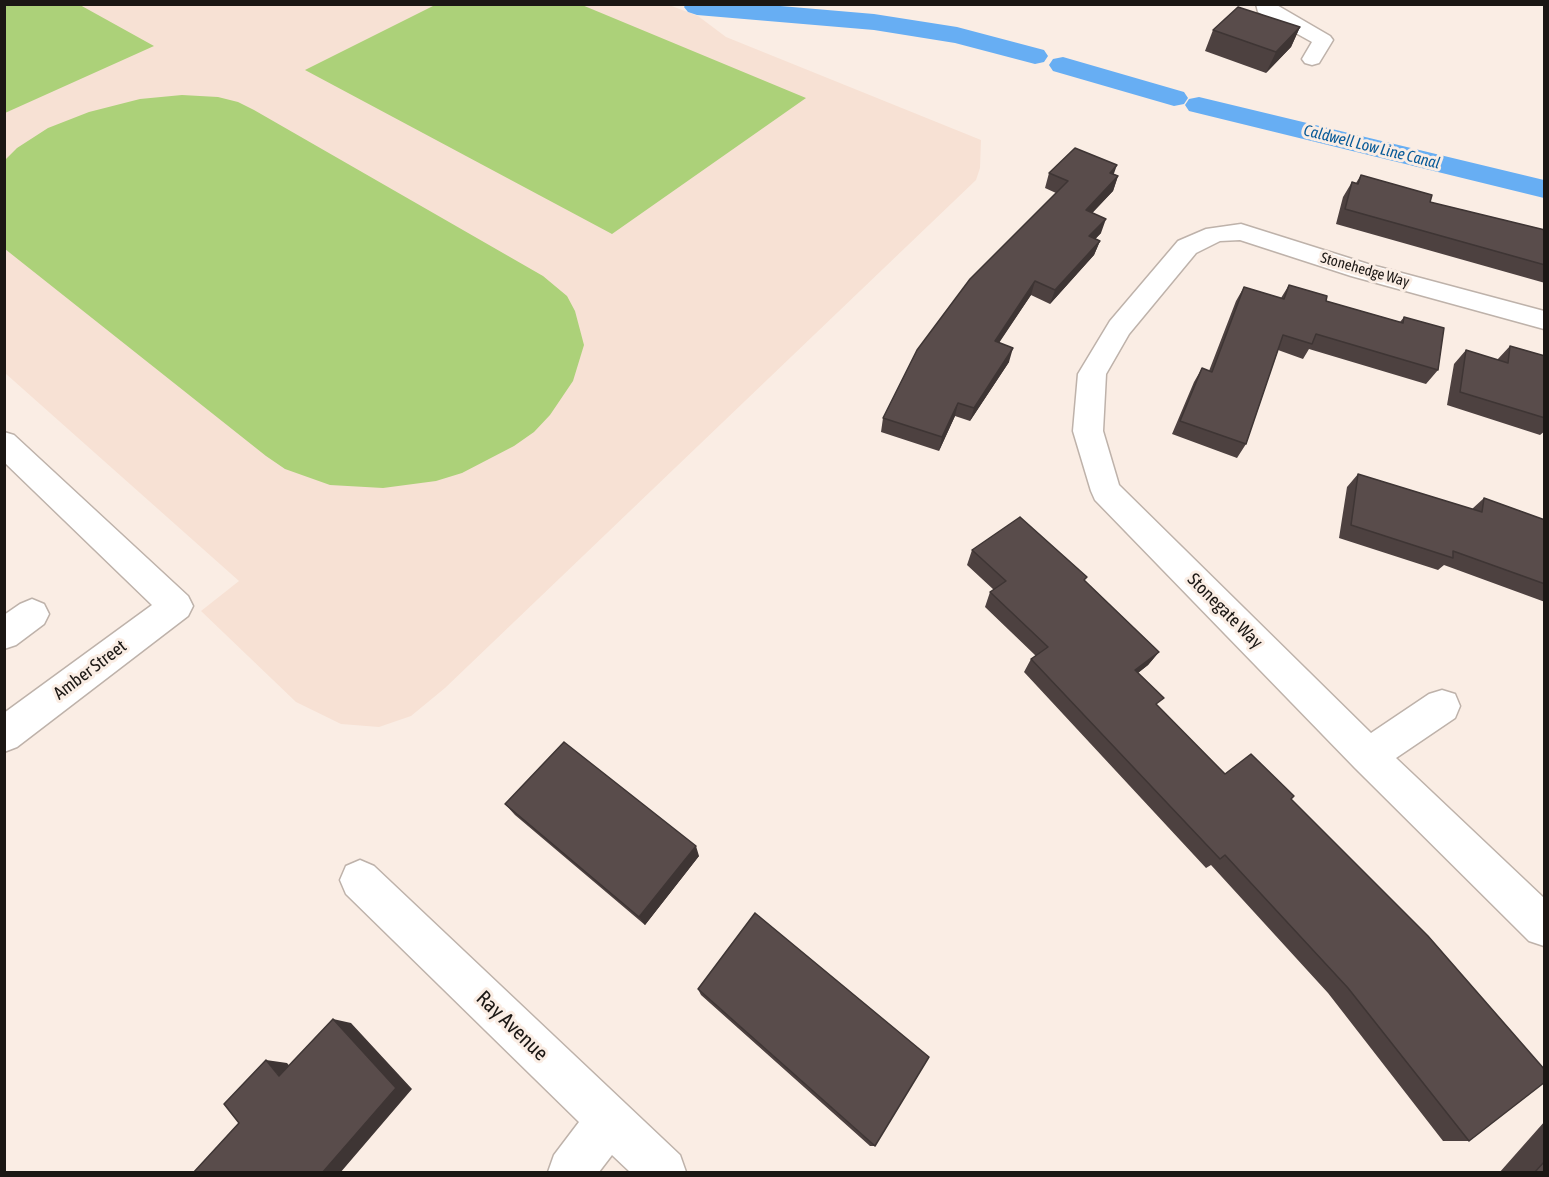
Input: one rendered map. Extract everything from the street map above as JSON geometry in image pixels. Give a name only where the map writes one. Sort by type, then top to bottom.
[{"type":"street","points":[[1266,4],[1265,8],[1323,40],[1312,59]]},
{"type":"street","name":"Stonehedge Way","points":[[1188,247],[1215,234],[1241,232],[1360,270],[1545,320]]},
{"type":"street","name":"Stonegate Way","points":[[1188,247],[1119,328],[1092,374],[1088,431],[1106,491],[1368,756],[1545,926]]},
{"type":"street","name":"Amber Street","points":[[4,443],[176,606],[4,735]]},
{"type":"street","points":[[4,634],[32,614]]},
{"type":"street","points":[[1368,756],[1442,706]]},
{"type":"street","name":"Ray Avenue","points":[[360,880],[663,1173]]},
{"type":"street","points":[[571,1173],[609,1120]]},
{"type":"shaded area","points":[[5,5],[669,5],[698,16],[726,37],[981,140],[980,168],[976,180],[445,688],[411,716],[379,727],[341,724],[296,702],[201,611],[239,581],[5,373]]},
{"type":"green space","points":[[437,4],[582,5],[806,98],[612,234],[305,70]]},
{"type":"green space","points":[[4,5],[80,5],[154,46],[5,113]]},
{"type":"green space","points":[[182,95],[218,97],[238,102],[254,110],[543,276],[567,296],[575,311],[584,345],[573,381],[550,415],[534,432],[514,446],[462,473],[436,481],[383,488],[330,485],[285,469],[266,456],[5,249],[5,160],[17,148],[48,128],[89,112],[140,99]]},
{"type":"building","points":[[1238,7],[1300,27],[1276,52],[1213,30]]},
{"type":"building","points":[[1075,148],[1117,165],[1110,173],[1118,176],[1086,210],[1106,219],[1089,236],[1100,241],[1055,290],[1035,281],[995,341],[1013,348],[974,408],[958,403],[942,437],[883,418],[917,350],[970,279],[1068,181],[1049,173]]},
{"type":"building","points":[[1361,175],[1432,195],[1430,202],[1545,230],[1545,265],[1345,209],[1352,182],[1358,184]]},
{"type":"building","points":[[1289,285],[1327,296],[1326,301],[1403,323],[1404,317],[1444,328],[1438,370],[1316,334],[1312,344],[1283,335],[1246,444],[1180,421],[1202,368],[1212,372],[1244,287],[1284,299]]},
{"type":"building","points":[[1510,346],[1545,356],[1545,418],[1460,392],[1466,350],[1508,363]]},
{"type":"building","points":[[1358,474],[1482,512],[1484,498],[1545,520],[1545,584],[1453,551],[1453,558],[1351,525]]},
{"type":"building","points":[[1020,517],[1087,577],[1084,580],[1159,652],[1135,670],[1164,698],[1156,704],[1225,774],[1251,754],[1294,796],[1291,799],[1428,936],[1545,1070],[1545,1082],[1469,1141],[1348,988],[1225,855],[1220,859],[1031,659],[1048,647],[990,592],[1006,581],[972,550]]},
{"type":"building","points":[[564,742],[696,846],[639,917],[505,804]]},
{"type":"building","points":[[755,913],[929,1057],[875,1146],[698,989]]},
{"type":"building","points":[[333,1019],[396,1088],[322,1173],[193,1173],[239,1123],[224,1104],[266,1060],[279,1076]]},
{"type":"building","points":[[1545,1161],[1545,1173],[1534,1173]]},
{"type":"waterway","name":"Caldwell Low Line Canal","points":[[697,7],[874,22],[957,35],[1035,56]]},
{"type":"waterway","name":"Caldwell Low Line Canal","points":[[1063,65],[1174,98]]},
{"type":"waterway","name":"Caldwell Low Line Canal","points":[[1199,105],[1544,189]]}]
